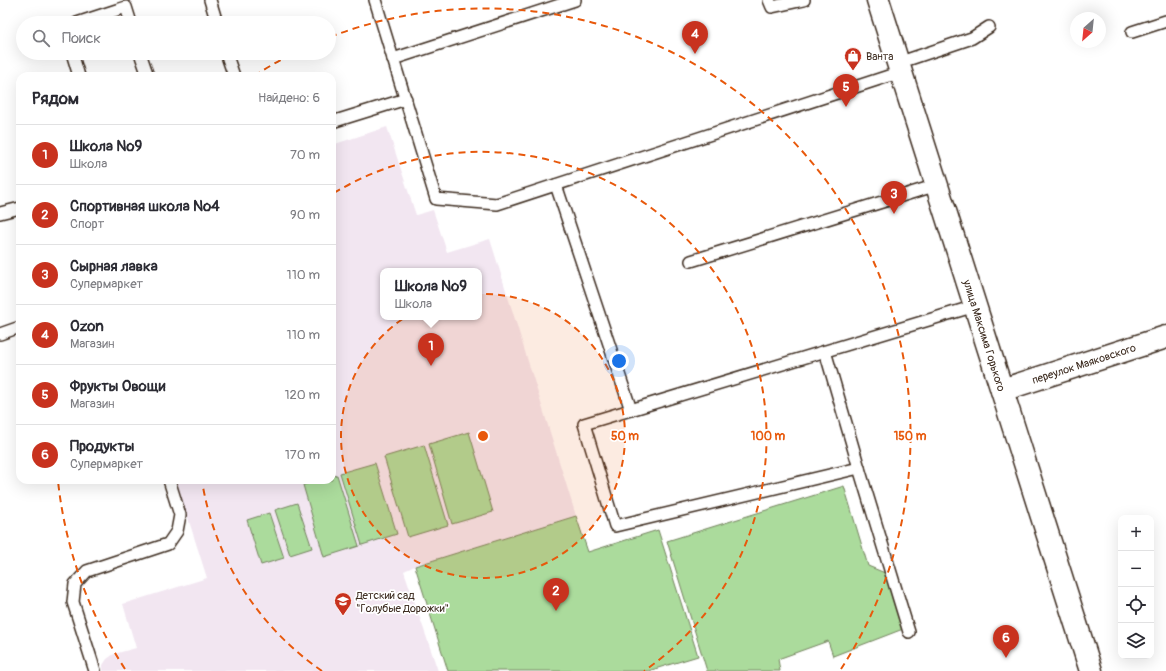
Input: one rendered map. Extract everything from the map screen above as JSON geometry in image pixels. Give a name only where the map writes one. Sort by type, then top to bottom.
[{"type":"street","name":"улица Максима Горького","points":[[878,0],[1091,671]]},
{"type":"street","name":"переулок Маяковского","points":[[1002,390],[1166,337]]},
{"type":"lane","points":[[210,0],[215,16]]},
{"type":"lane","points":[[375,0],[436,199],[497,204],[900,67],[972,38],[989,27]]},
{"type":"lane","points":[[393,59],[575,0]]},
{"type":"lane","points":[[769,0],[772,8],[804,0]]},
{"type":"lane","points":[[98,16],[126,7],[129,16]]},
{"type":"lane","points":[[1132,32],[1166,21]]},
{"type":"lane","points":[[74,60],[78,72]]},
{"type":"lane","points":[[142,60],[147,72]]},
{"type":"lane","points":[[228,60],[233,72]]},
{"type":"lane","points":[[336,121],[406,99]]},
{"type":"lane","points":[[556,185],[631,410]]},
{"type":"lane","points":[[691,261],[937,185]]},
{"type":"lane","points":[[0,213],[16,209]]},
{"type":"lane","points":[[859,468],[615,526],[584,424],[976,306]]},
{"type":"lane","points":[[0,334],[16,328]]},
{"type":"lane","points":[[825,351],[909,632]]},
{"type":"lane","points":[[95,671],[73,602],[75,584],[87,572],[168,544],[177,531],[180,515],[170,484]]},
{"type":"shaded area","points":[[387,127],[416,215],[433,210],[447,252],[490,239],[576,516],[415,566],[404,571],[438,671],[103,671],[103,665],[107,659],[114,654],[136,648],[123,604],[207,578],[177,484],[336,484],[336,144]]},
{"type":"green space","points":[[469,432],[493,512],[452,524],[429,444]]},
{"type":"green space","points":[[424,445],[448,525],[408,537],[384,457]]},
{"type":"green space","points":[[375,463],[397,534],[362,545],[340,473]]},
{"type":"green space","points":[[336,475],[359,546],[324,557],[303,485],[336,484]]},
{"type":"green space","points":[[844,486],[868,566],[885,573],[903,629],[833,656],[828,641],[778,659],[780,671],[707,671],[667,541]]},
{"type":"green space","points":[[297,503],[312,548],[290,555],[275,510]]},
{"type":"green space","points":[[269,513],[284,558],[261,565],[247,520]]},
{"type":"green space","points":[[576,516],[588,552],[658,530],[698,656],[648,671],[448,671],[415,566]]},
{"type":"place","name":"Ozon","points":[[695,54]]},
{"type":"place","name":"Ванта","points":[[853,71]]},
{"type":"place","name":"Фрукты Овощи","points":[[846,107]]},
{"type":"place","name":"Сырная лавка","points":[[894,214]]},
{"type":"place","name":"Школа №9","points":[[431,366]]},
{"type":"place","name":"Спортивная школа №4","points":[[556,611]]},
{"type":"place","name":"Детский сад \"Голубые Дорожки\"","points":[[343,616]]},
{"type":"place","name":"Продукты","points":[[1006,658]]}]
